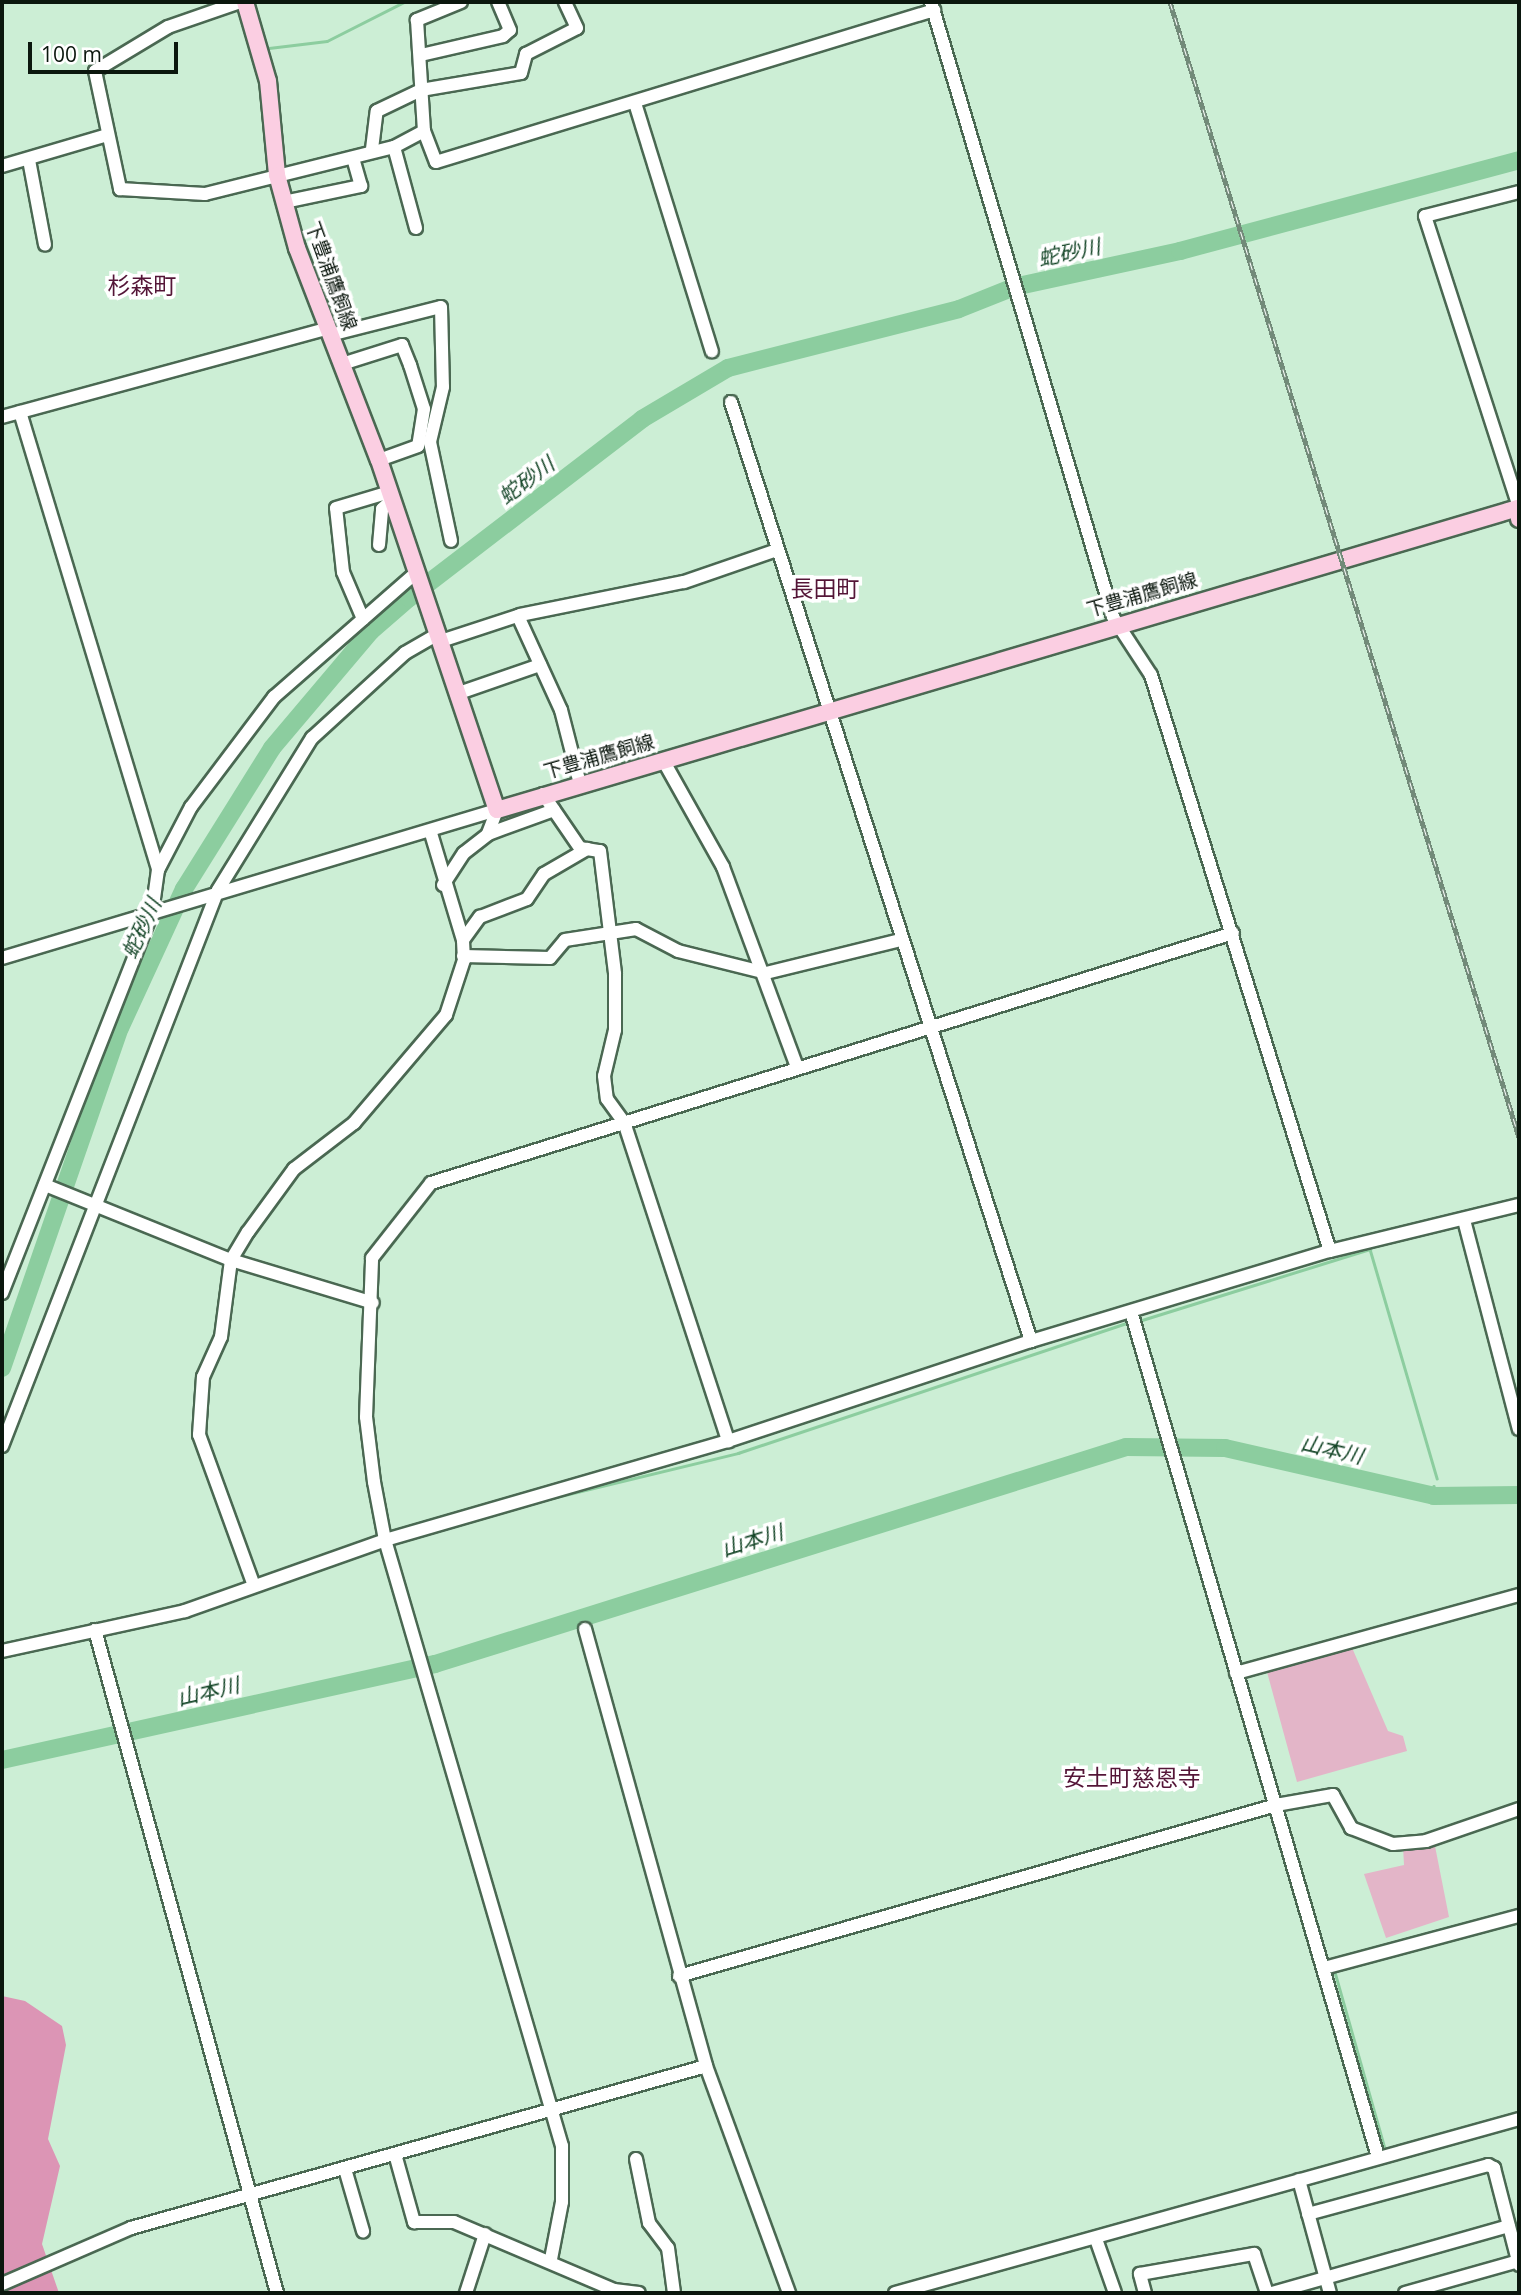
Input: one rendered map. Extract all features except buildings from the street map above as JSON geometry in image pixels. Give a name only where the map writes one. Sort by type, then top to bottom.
[{"type":"main road","name":"下豊浦鷹飼線","points":[[243,2],[268,81],[277,175],[284,202],[328,332],[392,496],[496,810],[1117,624],[1519,511]]},
{"type":"street","points":[[243,2],[168,27],[145,46],[97,69],[107,135],[120,189],[205,194],[353,158],[372,149],[394,148],[424,131]]},
{"type":"street","points":[[461,2],[417,20],[424,131],[436,162],[635,103],[933,6],[1117,624],[1151,675],[1330,1251]]},
{"type":"street","points":[[421,55],[503,36],[510,30],[498,2]]},
{"type":"street","points":[[372,149],[377,111],[421,90],[520,74],[526,54],[577,28],[565,2]]},
{"type":"street","points":[[635,103],[712,351]]},
{"type":"street","points":[[2,166],[107,135]]},
{"type":"street","points":[[394,148],[416,228]]},
{"type":"street","points":[[284,202],[361,186],[353,158]]},
{"type":"street","points":[[29,160],[45,245]]},
{"type":"street","points":[[1519,192],[1425,216],[1519,511]]},
{"type":"street","points":[[2,417],[328,332],[441,307],[443,387],[430,442],[451,541]]},
{"type":"street","points":[[342,364],[402,345],[410,365],[424,409],[418,446],[379,460]]},
{"type":"street","points":[[731,402],[826,712],[1031,1341]]},
{"type":"street","points":[[20,412],[158,870]]},
{"type":"street","points":[[363,619],[343,572],[336,508],[392,496]]},
{"type":"street","points":[[379,545],[382,509],[392,496]]},
{"type":"street","points":[[2,1446],[99,1207],[218,890],[312,738],[405,653],[440,637],[518,616],[684,582],[777,550]]},
{"type":"street","points":[[2,1293],[4,1281],[46,1185],[152,913],[158,870],[240,736],[363,619],[418,572]]},
{"type":"street","points":[[518,616],[561,710],[580,784]]},
{"type":"street","points":[[459,693],[540,665]]},
{"type":"street","points":[[663,760],[723,867],[766,973],[797,1067]]},
{"type":"street","points":[[543,794],[580,848],[600,851],[612,933],[615,1030],[604,1076],[607,1099],[624,1122],[728,1441]]},
{"type":"street","points":[[2,958],[152,913],[218,890],[431,834],[496,810]]},
{"type":"street","points":[[488,834],[496,810]]},
{"type":"street","points":[[443,885],[464,853],[488,834],[554,810]]},
{"type":"street","points":[[253,1584],[199,1435],[198,1401],[220,1336],[231,1260],[294,1169],[354,1123],[431,1040],[446,1015],[464,956],[463,940],[443,885],[431,834]]},
{"type":"street","points":[[463,940],[480,917],[527,900],[544,874],[587,849]]},
{"type":"street","points":[[464,956],[550,958],[565,940],[636,929],[678,951],[766,973],[900,940]]},
{"type":"street","points":[[551,2259],[564,2174],[553,2108],[385,1540],[366,1417],[373,1303],[372,1258],[431,1183],[1233,933]]},
{"type":"street","points":[[46,1185],[231,1260],[373,1303]]},
{"type":"street","points":[[2,1651],[185,1611],[253,1584],[385,1540],[728,1441],[1031,1341],[1132,1315],[1330,1251],[1519,1205]]},
{"type":"street","points":[[1464,1220],[1519,1429]]},
{"type":"street","points":[[1132,1315],[1236,1673],[1328,1967],[1378,2157]]},
{"type":"street","points":[[1236,1673],[1519,1595]]},
{"type":"street","points":[[585,1629],[706,2066],[789,2293]]},
{"type":"street","points":[[95,1630],[117,1723],[277,2293]]},
{"type":"street","points":[[679,1976],[1276,1805],[1333,1795],[1351,1828],[1393,1844],[1426,1842],[1519,1809]]},
{"type":"street","points":[[1328,1967],[1519,1916]]},
{"type":"street","points":[[2,2284],[97,2240],[706,2066]]},
{"type":"street","points":[[895,2293],[1519,2119]]},
{"type":"street","points":[[395,2154],[414,2222],[454,2222],[551,2259],[614,2290],[639,2293]]},
{"type":"street","points":[[636,2159],[649,2223],[668,2248],[674,2293]]},
{"type":"street","points":[[1308,2214],[1488,2165],[1494,2168],[1519,2263],[1405,2293]]},
{"type":"street","points":[[345,2169],[363,2231]]},
{"type":"street","points":[[1299,2180],[1330,2293]]},
{"type":"street","points":[[1145,2293],[1140,2274],[1254,2254],[1270,2293],[1509,2226]]},
{"type":"street","points":[[466,2293],[485,2234]]},
{"type":"street","points":[[1096,2239],[1115,2293]]},
{"type":"shaded area","points":[[1350,1643],[1388,1731],[1403,1736],[1407,1751],[1297,1782],[1267,1672]]},
{"type":"shaded area","points":[[1434,1841],[1449,1917],[1386,1938],[1364,1874],[1404,1865],[1403,1846]]},
{"type":"shaded area","points":[[2,1996],[25,2001],[62,2026],[66,2045],[48,2139],[60,2166],[42,2244],[59,2293],[2,2293]]},
{"type":"waterway","points":[[269,48],[327,41],[404,2]]},
{"type":"waterway","name":"蛇砂川","points":[[2,1368],[120,1028],[184,889],[272,748],[371,631],[409,598],[642,419],[728,368],[959,309],[1014,287],[1180,251],[1519,160]]},
{"type":"waterway","points":[[1493,1206],[1519,1198]]},
{"type":"waterway","points":[[1142,1320],[1370,1249],[1437,1478]]},
{"type":"waterway","points":[[544,1500],[738,1453],[1127,1323]]},
{"type":"waterway","name":"山本川","points":[[2,1760],[435,1664],[1126,1447],[1225,1448],[1434,1496],[1519,1495]]},
{"type":"waterway","points":[[1434,1486],[1434,1496]]},
{"type":"waterway","points":[[1331,1960],[1519,1909]]},
{"type":"waterway","points":[[1335,1972],[1385,2149]]},
{"type":"railway","points":[[1170,2],[1519,1137]]},
{"type":"district","name":"杉森町","points":[[142,285]]},
{"type":"district","name":"長田町","points":[[825,588]]},
{"type":"district","name":"安土町慈恩寺","points":[[1132,1777]]}]
